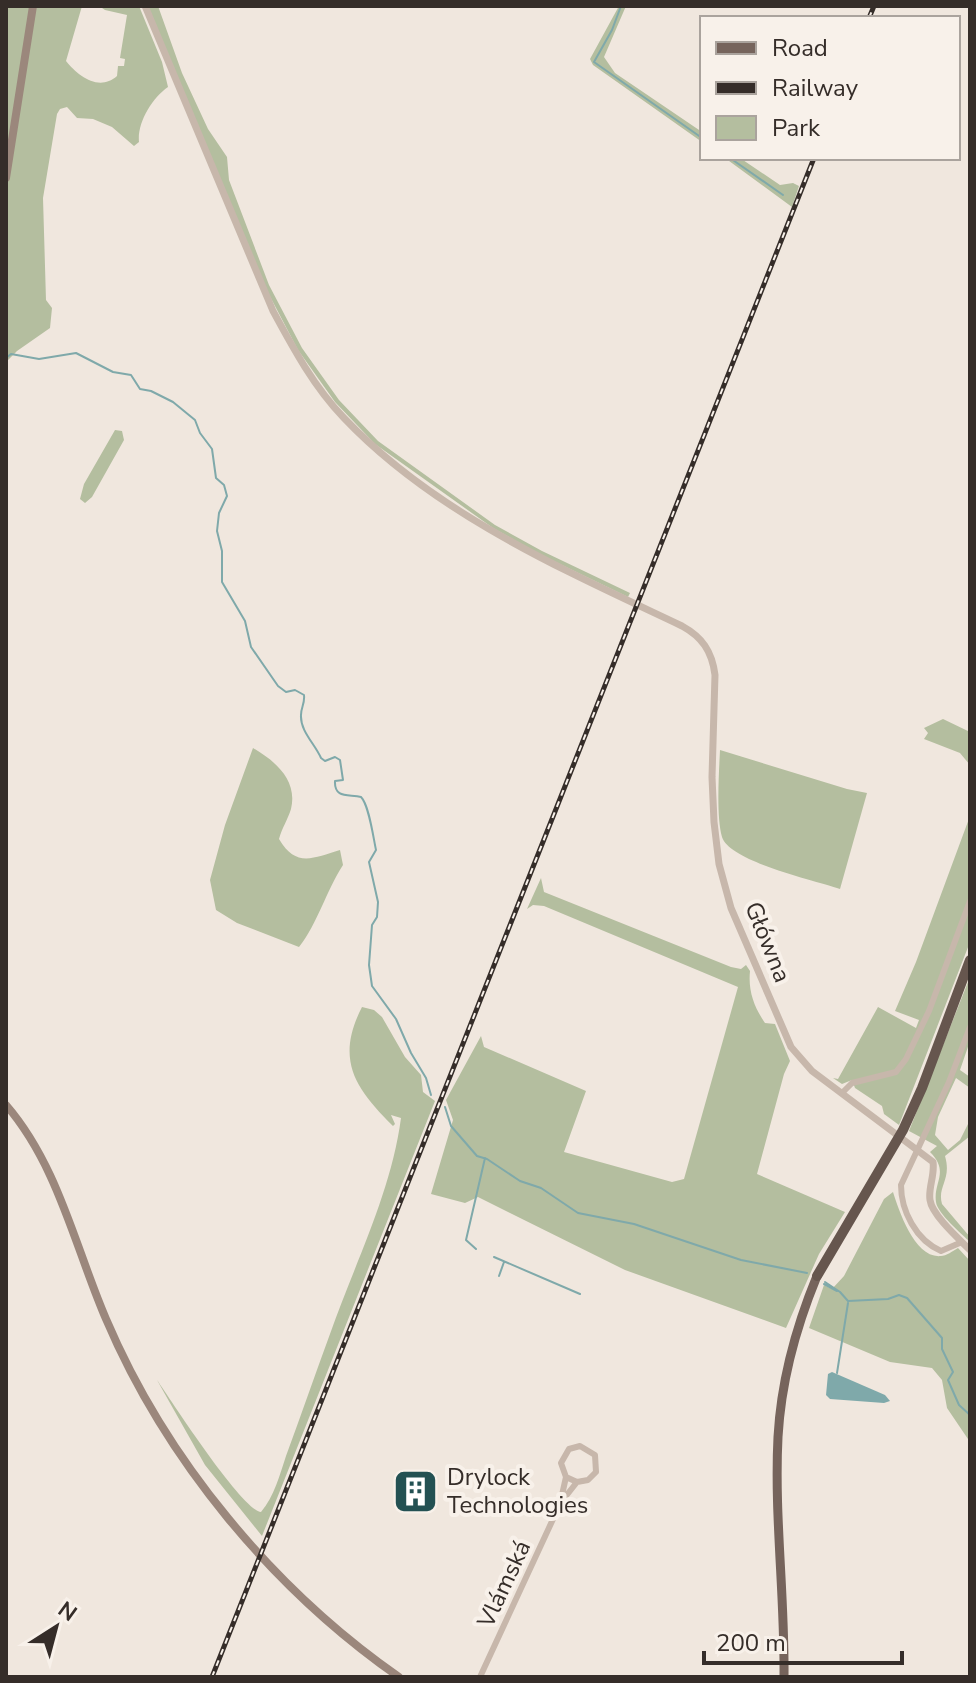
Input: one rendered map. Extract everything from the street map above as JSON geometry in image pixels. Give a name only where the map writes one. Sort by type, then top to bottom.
[{"type":"highway","points":[[817,1276],[911,1115],[970,960]]},
{"type":"main road","points":[[6,178],[33,6]]},
{"type":"main road","points":[[6,1105],[23,1126],[49,1171],[103,1311],[131,1370],[181,1453],[221,1508],[272,1566],[325,1618],[399,1677]]},
{"type":"main road","points":[[784,1677],[778,1435],[791,1354],[817,1276]]},
{"type":"street","name":"Główna","points":[[145,6],[273,311],[294,350],[342,416],[375,448],[469,516],[532,553],[695,633],[710,653],[715,675],[714,822],[719,864],[731,908],[796,1055],[933,1162],[930,1202],[936,1214],[970,1250]]},
{"type":"street","points":[[842,1093],[852,1083],[896,1072],[906,1059],[929,1011],[970,901]]},
{"type":"street","points":[[962,1242],[941,1251],[923,1239],[906,1213],[901,1185],[949,1082],[970,1027]]},
{"type":"street","points":[[575,1447],[586,1447],[595,1455],[597,1466],[593,1476],[577,1482],[560,1504],[566,1477],[562,1468],[563,1456],[575,1447]]},
{"type":"street","points":[[566,1477],[577,1482]]},
{"type":"street","name":"Vlámská","points":[[480,1677],[560,1504]]},
{"type":"green space","points":[[6,6],[82,6],[66,61],[83,77],[103,83],[117,76],[118,66],[124,66],[125,59],[120,58],[127,15],[99,6],[139,6],[162,62],[168,87],[147,112],[140,127],[139,142],[134,146],[112,127],[93,119],[77,118],[67,107],[57,114],[43,198],[46,300],[52,308],[50,328],[6,362]]},
{"type":"green space","points":[[148,6],[158,6],[182,73],[208,129],[227,157],[229,180],[269,285],[302,348],[339,400],[378,441],[495,525],[630,593],[628,597],[493,528],[375,444],[335,402],[298,350],[264,285]]},
{"type":"green space","points":[[619,6],[626,6],[604,57],[615,73],[700,131],[700,141],[593,65],[590,59]]},
{"type":"green space","points":[[728,160],[743,160],[780,185],[793,183],[799,186],[792,207]]},
{"type":"green space","points":[[115,430],[122,431],[124,440],[92,497],[85,503],[80,499],[84,484]]},
{"type":"green space","points":[[943,719],[970,732],[970,765],[960,753],[924,739],[928,733],[924,728]]},
{"type":"green space","points":[[253,748],[277,765],[291,789],[291,809],[279,839],[285,848],[292,854],[306,858],[340,850],[343,865],[312,928],[299,947],[237,923],[216,910],[210,880],[225,825]]},
{"type":"green space","points":[[720,750],[867,793],[840,889],[756,862],[728,846],[722,837],[719,817]]},
{"type":"green space","points":[[970,816],[970,942],[899,1125],[884,1114],[882,1106],[855,1088],[852,1080],[842,1084],[833,1078],[838,1079],[878,1007],[916,1028],[919,1020],[895,1011]]},
{"type":"green space","points":[[541,878],[544,892],[731,967],[741,969],[746,965],[750,971],[755,1005],[765,1023],[775,1024],[790,1061],[757,1174],[845,1212],[819,1254],[786,1328],[625,1270],[478,1197],[465,1203],[431,1194],[453,1120],[446,1100],[481,1036],[484,1047],[586,1091],[564,1152],[672,1182],[684,1179],[738,987],[544,906],[533,905],[527,909]]},
{"type":"green space","points":[[970,977],[970,1041],[960,1070],[970,1077],[970,1088],[956,1078],[938,1117],[935,1135],[948,1150],[960,1140],[970,1120],[970,1136],[945,1156],[947,1171],[941,1198],[942,1204],[970,1237],[970,1242],[937,1207],[940,1171],[930,1152],[937,1146],[909,1131]]},
{"type":"green space","points":[[362,1007],[374,1010],[382,1017],[405,1057],[421,1075],[423,1092],[435,1101],[262,1536],[205,1465],[157,1380],[224,1475],[252,1507],[261,1512],[279,1478],[381,1201],[396,1146],[401,1118],[391,1115],[393,1126],[368,1099],[353,1072],[350,1043]]},
{"type":"green space","points":[[893,1192],[910,1232],[923,1250],[941,1256],[958,1248],[970,1261],[970,1442],[947,1408],[942,1380],[932,1368],[890,1362],[809,1328],[824,1285],[832,1289],[844,1276],[884,1199]]},
{"type":"water","points":[[832,1372],[885,1395],[890,1401],[830,1399],[826,1395],[828,1374]]},
{"type":"waterway","points":[[621,6],[594,62],[700,137]]},
{"type":"waterway","points":[[733,160],[783,195]]},
{"type":"waterway","points":[[6,358],[11,354],[39,359],[76,353],[113,372],[131,375],[140,389],[173,402],[195,420],[212,449],[216,478],[224,485],[227,496],[219,513],[217,531],[222,551],[222,582],[245,621],[251,647],[278,686],[286,692],[295,690],[304,695],[301,721],[321,758],[325,761],[335,757],[340,760],[343,780],[335,781],[337,791],[343,795],[361,797],[366,807],[376,850],[369,862],[378,902],[377,917],[372,925],[369,965],[372,986],[396,1019],[426,1078],[431,1095]]},
{"type":"waterway","points":[[445,1107],[451,1126],[477,1156],[487,1159],[520,1181],[541,1188],[578,1213],[634,1224],[741,1260],[807,1273]]},
{"type":"waterway","points":[[476,1249],[466,1240],[485,1158]]},
{"type":"waterway","points":[[494,1257],[580,1294]]},
{"type":"waterway","points":[[499,1276],[504,1262]]},
{"type":"waterway","points":[[825,1282],[848,1301],[888,1299],[899,1295],[907,1298],[942,1338],[942,1349],[953,1372],[948,1380],[959,1405],[970,1415]]},
{"type":"waterway","points":[[824,1284],[837,1291]]},
{"type":"waterway","points":[[837,1373],[848,1303]]},
{"type":"railway","points":[[870,16],[874,6]]},
{"type":"railway","points":[[212,1677],[813,160]]},
{"type":"place","name":"Drylock Technologies","points":[[416,1491]]}]
